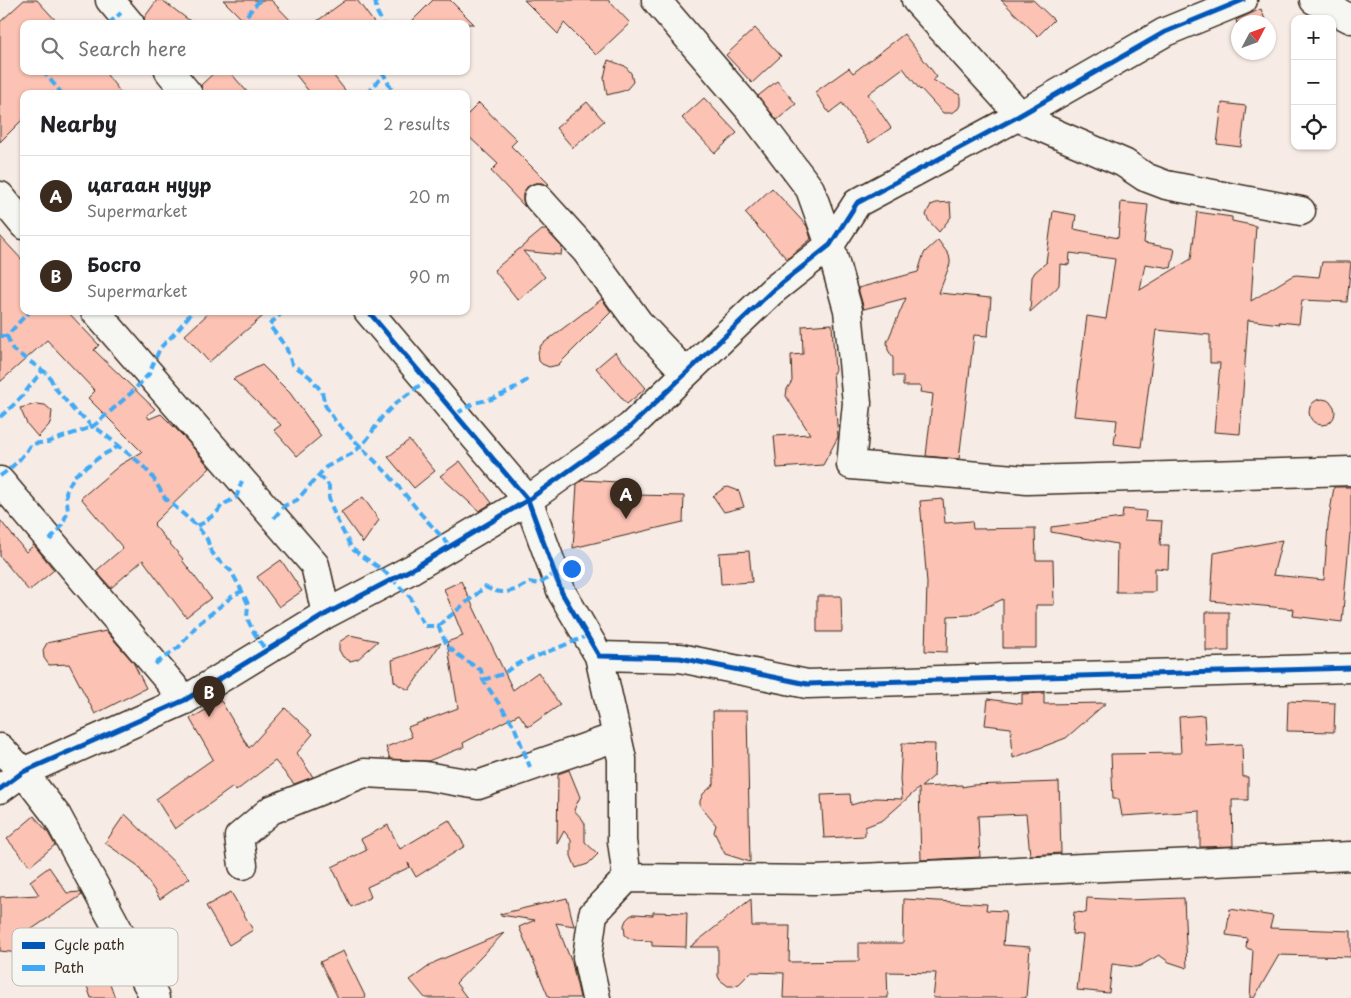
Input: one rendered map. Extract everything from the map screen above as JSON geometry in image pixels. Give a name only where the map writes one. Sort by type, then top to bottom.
[{"type":"street","points":[[110,0],[127,20]]},
{"type":"street","points":[[656,0],[750,110],[810,189],[830,245],[848,310],[857,403],[851,465],[1027,480],[1351,471]]},
{"type":"street","points":[[916,0],[1011,106],[1017,117],[1124,163],[1145,177],[1166,185],[1301,211]]},
{"type":"street","points":[[1314,0],[1351,20]]},
{"type":"street","points":[[0,789],[23,772],[185,700],[326,614],[412,569],[528,500],[630,426],[772,291],[830,245],[857,203],[1017,117],[1165,32],[1225,3]]},
{"type":"street","points":[[172,75],[185,90]]},
{"type":"street","points":[[0,196],[20,220]]},
{"type":"street","points":[[538,198],[586,251],[638,322],[686,373]]},
{"type":"street","points":[[98,315],[315,565],[326,614]]},
{"type":"street","points":[[371,315],[528,500],[562,593],[599,656],[622,759],[622,841],[627,878]]},
{"type":"street","points":[[0,481],[185,700]]},
{"type":"street","points":[[599,656],[680,658],[806,684],[1351,668]]},
{"type":"street","points":[[243,865],[239,837],[271,810],[364,773],[425,776],[478,785],[616,737]]},
{"type":"street","points":[[0,748],[23,772],[57,816],[117,928]]},
{"type":"street","points":[[596,998],[587,957],[593,914],[627,878],[815,880],[1351,856]]},
{"type":"street","points":[[149,986],[155,998]]},
{"type":"building","points":[[24,0],[37,0],[55,20],[20,20],[20,75],[107,75],[119,90],[20,90],[20,122],[0,142],[0,22]]},
{"type":"building","points":[[157,0],[162,0],[189,20],[144,20]]},
{"type":"building","points":[[223,0],[271,0],[290,20],[243,20]]},
{"type":"building","points":[[346,0],[357,0],[372,20],[318,20]]},
{"type":"building","points":[[433,0],[450,0],[470,20],[413,20]]},
{"type":"building","points":[[524,0],[608,0],[630,23],[596,55],[564,23],[558,34]]},
{"type":"building","points":[[1001,0],[1033,0],[1054,20],[1038,36]]},
{"type":"building","points":[[1261,9],[1263,15],[1247,15]]},
{"type":"building","points":[[755,28],[781,56],[752,83],[726,55]]},
{"type":"building","points":[[904,34],[937,77],[933,80],[960,95],[960,105],[958,109],[951,113],[943,113],[920,90],[903,68],[868,94],[891,128],[869,143],[842,103],[829,113],[815,92],[849,68],[853,73]]},
{"type":"building","points":[[608,60],[625,66],[631,73],[633,82],[623,91],[607,95],[604,78]]},
{"type":"building","points":[[212,75],[232,75],[246,90],[202,90],[201,85]]},
{"type":"building","points":[[296,75],[333,75],[345,90],[308,90]]},
{"type":"building","points":[[777,81],[796,104],[777,120],[758,96]]},
{"type":"building","points":[[704,98],[737,133],[715,153],[682,118]]},
{"type":"building","points":[[587,102],[604,121],[573,148],[556,128]]},
{"type":"building","points":[[479,103],[517,140],[511,146],[549,184],[547,186],[542,183],[535,183],[527,187],[523,194],[525,207],[491,171],[498,164],[470,138],[470,112]]},
{"type":"building","points":[[1222,103],[1246,106],[1241,147],[1217,144]]},
{"type":"building","points":[[772,188],[807,226],[811,239],[787,259],[745,213]]},
{"type":"building","points":[[950,202],[951,217],[939,232],[926,215],[931,205]]},
{"type":"building","points":[[1121,202],[1148,205],[1144,243],[1175,249],[1171,268],[1145,264],[1140,290],[1191,259],[1197,212],[1232,217],[1232,221],[1256,226],[1251,301],[1292,276],[1319,277],[1322,262],[1351,262],[1347,302],[1302,300],[1299,324],[1248,320],[1240,434],[1214,432],[1220,363],[1210,363],[1210,335],[1156,330],[1141,447],[1114,444],[1117,420],[1074,416],[1087,316],[1106,319],[1115,259],[1070,253],[1069,265],[1060,264],[1059,285],[1030,312],[1032,277],[1047,262],[1053,211],[1076,215],[1074,229],[1118,238]]},
{"type":"building","points":[[542,230],[546,230],[562,247],[561,255],[523,251],[545,277],[518,300],[494,270]]},
{"type":"building","points":[[0,236],[20,258],[20,315],[71,315],[99,345],[94,350],[155,409],[147,415],[149,419],[161,414],[184,437],[210,468],[154,525],[183,559],[211,598],[186,617],[143,560],[111,588],[96,571],[123,548],[81,498],[120,465],[142,452],[88,398],[95,391],[47,340],[0,382]]},
{"type":"building","points":[[938,240],[949,255],[950,260],[939,293],[991,298],[988,336],[974,335],[959,459],[926,456],[933,394],[920,392],[921,386],[903,386],[903,376],[893,376],[893,358],[888,350],[887,342],[906,298],[864,309],[858,288],[918,272],[925,252]]},
{"type":"building","points":[[602,299],[611,312],[558,365],[549,367],[542,364],[539,361],[538,352],[541,345]]},
{"type":"building","points":[[207,315],[264,315],[209,362],[185,335]]},
{"type":"building","points":[[832,324],[835,372],[833,372],[838,437],[823,465],[777,468],[774,436],[810,434],[786,396],[787,389],[792,381],[791,355],[803,354],[802,326]]},
{"type":"building","points":[[615,352],[646,388],[627,404],[596,368]]},
{"type":"building","points":[[262,365],[290,393],[321,436],[297,456],[274,430],[281,425],[233,379]]},
{"type":"building","points":[[1322,399],[1331,403],[1335,412],[1331,421],[1322,425],[1313,421],[1309,412],[1313,403]]},
{"type":"building","points":[[36,404],[45,405],[52,411],[49,425],[38,437],[27,424],[20,408]]},
{"type":"building","points":[[409,440],[435,471],[414,488],[388,457]]},
{"type":"building","points":[[460,461],[492,503],[479,511],[440,476]]},
{"type":"building","points":[[583,480],[635,483],[634,495],[684,496],[683,522],[573,548],[577,484]]},
{"type":"building","points":[[728,487],[739,491],[744,507],[724,512],[713,496]]},
{"type":"building","points":[[1334,487],[1351,487],[1351,533],[1342,622],[1293,616],[1294,609],[1211,601],[1214,553],[1282,540],[1273,575],[1324,580],[1328,524]]},
{"type":"building","points":[[363,497],[379,520],[363,543],[341,512]]},
{"type":"building","points":[[943,499],[945,523],[972,521],[973,529],[1035,528],[1036,560],[1053,560],[1054,605],[1036,605],[1036,648],[1003,648],[1003,599],[970,615],[948,616],[947,652],[925,651],[927,583],[920,501]]},
{"type":"building","points":[[1123,509],[1146,511],[1145,520],[1162,521],[1160,545],[1169,545],[1168,569],[1155,568],[1155,592],[1116,592],[1117,544],[1051,532],[1051,527],[1122,518]]},
{"type":"building","points":[[0,520],[26,552],[34,545],[54,570],[29,591],[0,556]]},
{"type":"building","points":[[749,551],[752,582],[721,584],[719,553]]},
{"type":"building","points":[[281,560],[302,591],[279,607],[257,577]]},
{"type":"building","points":[[461,581],[513,690],[538,672],[560,705],[528,727],[519,714],[463,743],[464,747],[428,761],[390,759],[386,747],[412,737],[408,727],[458,708],[447,642],[463,636],[444,589]]},
{"type":"building","points":[[817,596],[841,596],[842,632],[817,632]]},
{"type":"building","points":[[1206,612],[1229,612],[1229,651],[1206,651]]},
{"type":"building","points":[[106,631],[133,662],[146,688],[95,714],[69,664],[49,665],[44,658],[43,650],[47,643]]},
{"type":"building","points":[[350,635],[378,641],[358,659],[350,661],[343,657],[339,650],[339,642]]},
{"type":"building","points":[[441,643],[409,690],[394,681],[392,660]]},
{"type":"building","points":[[1044,693],[1044,704],[1106,703],[1066,738],[1013,758],[1011,728],[985,725],[988,699],[1022,704],[1022,694]]},
{"type":"building","points":[[221,701],[249,748],[285,708],[313,734],[297,753],[313,777],[294,784],[275,761],[236,791],[233,787],[175,829],[156,799],[213,759],[190,719]]},
{"type":"building","points":[[1288,701],[1335,703],[1334,732],[1287,731]]},
{"type":"building","points":[[713,711],[747,711],[750,862],[725,854],[714,832],[716,825],[700,806],[703,794],[714,784]]},
{"type":"building","points":[[1204,715],[1206,746],[1242,744],[1243,777],[1248,777],[1248,800],[1232,800],[1233,846],[1200,847],[1200,811],[1122,816],[1119,799],[1113,799],[1111,754],[1181,753],[1179,717]]},
{"type":"building","points":[[902,743],[935,744],[934,776],[921,787],[1059,782],[1061,853],[1030,855],[1026,814],[978,816],[980,857],[921,860],[919,788],[883,820],[865,827],[865,836],[824,838],[821,795],[850,794],[851,805],[875,798],[902,799],[900,780]]},
{"type":"building","points":[[569,770],[580,797],[574,810],[585,824],[585,842],[598,854],[588,864],[576,868],[571,856],[571,840],[564,831],[557,844],[558,774]]},
{"type":"building","points":[[125,814],[190,878],[160,899],[137,865],[105,843]]},
{"type":"building","points":[[34,816],[47,831],[55,845],[30,866],[7,839]]},
{"type":"building","points":[[449,820],[465,846],[416,877],[408,863],[410,867],[367,887],[371,897],[351,907],[332,867],[367,850],[361,839],[388,825],[400,849]]},
{"type":"building","points":[[49,867],[67,893],[80,892],[82,895],[33,928],[12,928],[12,952],[0,951],[0,897],[39,895],[30,881]]},
{"type":"building","points":[[231,892],[253,930],[229,945],[206,906]]},
{"type":"building","points":[[567,898],[574,926],[556,923],[572,963],[580,998],[549,998],[519,927],[535,920],[500,914]]},
{"type":"building","points":[[1087,898],[1127,900],[1184,898],[1187,968],[1169,962],[1159,955],[1135,967],[1112,964],[1109,993],[1077,990],[1083,935],[1072,934],[1074,912],[1086,913]]},
{"type":"building","points":[[751,899],[752,926],[790,926],[789,962],[859,961],[859,943],[903,943],[904,899],[987,904],[986,910],[1006,911],[1003,945],[1030,947],[1026,998],[933,998],[936,973],[887,972],[888,998],[783,998],[784,973],[751,972],[739,984],[728,986],[718,976],[718,947],[690,947]]},
{"type":"building","points":[[1230,909],[1273,916],[1270,928],[1351,931],[1351,957],[1279,955],[1254,998],[1250,998],[1253,950],[1246,948],[1247,938],[1226,935]]},
{"type":"building","points":[[653,912],[687,913],[686,947],[652,946],[652,941],[634,940],[625,935],[624,925],[630,916],[634,914],[653,915]]},
{"type":"building","points":[[504,933],[456,983],[467,998],[425,998],[410,980],[435,962]]},
{"type":"building","points":[[343,951],[366,998],[338,998],[320,962]]},
{"type":"building","points":[[87,986],[111,986],[115,998],[91,998]]},
{"type":"marked path","points":[[242,20],[260,0]]},
{"type":"marked path","points":[[375,0],[377,12],[381,20]]},
{"type":"marked path","points":[[113,20],[121,13]]},
{"type":"marked path","points":[[46,75],[59,90]]},
{"type":"marked path","points":[[370,90],[383,75]]},
{"type":"marked path","points":[[384,75],[392,90]]},
{"type":"marked path","points":[[0,336],[7,336],[26,315]]},
{"type":"marked path","points":[[0,476],[17,462],[31,444],[48,442],[92,427],[97,423],[149,374],[160,348],[190,315]]},
{"type":"marked path","points":[[280,315],[269,325],[286,347],[292,364],[310,377],[322,392],[325,405],[336,422],[389,475],[450,546]]},
{"type":"marked path","points":[[7,336],[13,350],[48,374],[56,389],[76,413],[140,463],[152,476],[165,498],[197,526],[207,539],[211,551],[217,559],[231,571],[248,604],[247,618],[266,651]]},
{"type":"marked path","points":[[0,417],[20,398],[43,370]]},
{"type":"marked path","points":[[456,414],[474,403],[492,399],[510,391],[529,379]]},
{"type":"marked path","points":[[274,518],[284,506],[297,500],[326,467],[353,453],[361,446],[382,417],[396,403],[427,380]]},
{"type":"marked path","points":[[50,540],[62,525],[68,511],[66,492],[74,476],[101,456],[119,446]]},
{"type":"marked path","points":[[318,476],[326,481],[329,486],[329,498],[335,516],[352,549],[384,571],[411,598],[425,626],[438,626],[448,647],[481,670],[483,680],[514,726],[530,767]]},
{"type":"marked path","points":[[197,526],[205,522],[222,505],[236,498],[242,481]]},
{"type":"marked path","points":[[438,626],[485,587],[491,590],[508,592],[529,582],[539,584],[555,573]]},
{"type":"marked path","points":[[155,664],[179,647],[197,625],[234,595],[242,591]]},
{"type":"marked path","points":[[483,680],[503,674],[515,665],[587,636]]},
{"type":"cycle path","points":[[0,789],[23,772],[185,700],[326,614],[412,569],[528,500],[630,427],[772,291],[830,245],[857,203],[1017,117],[1165,32],[1243,0]]},
{"type":"cycle path","points":[[371,315],[528,500],[562,593],[599,656],[680,658],[807,684],[1351,668]]},
{"type":"place","name":"цагаан нуур","points":[[626,519]]},
{"type":"place","name":"Босго","points":[[209,717]]}]
